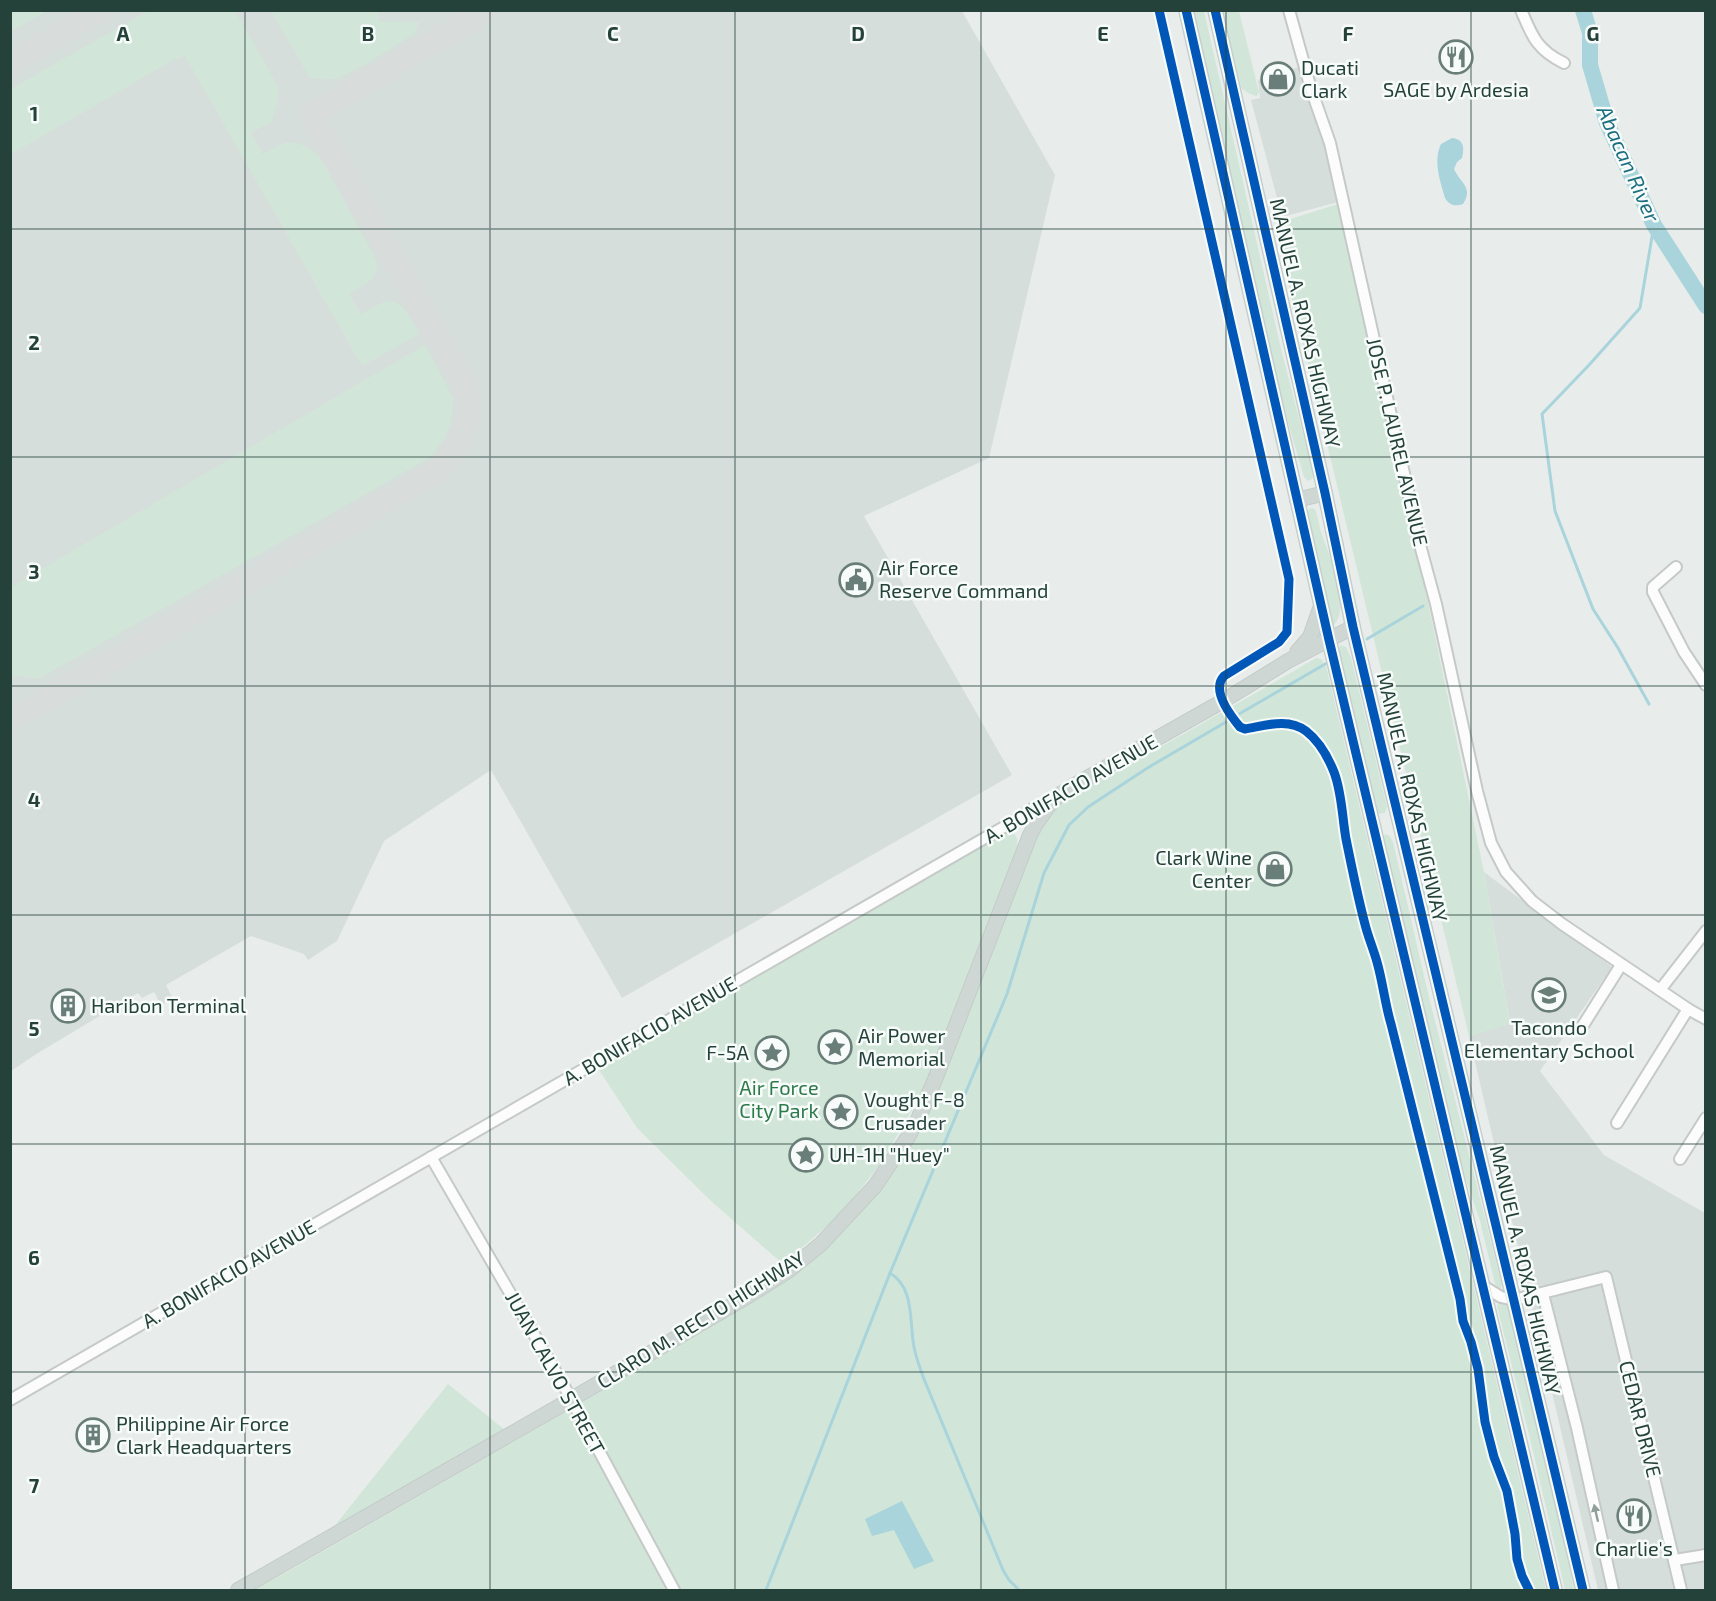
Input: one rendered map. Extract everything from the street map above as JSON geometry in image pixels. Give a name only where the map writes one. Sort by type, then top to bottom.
[{"type":"main road","points":[[1186,10],[1329,640],[1555,1590]]},
{"type":"main road","name":"MANUEL A. ROXAS HIGHWAY","points":[[1215,10],[1325,493],[1353,627],[1583,1590]]},
{"type":"main road","points":[[1297,500],[1325,493]]},
{"type":"main road","name":"A. BONIFACIO AVENUE","points":[[1288,661],[1310,637],[1322,604]]},
{"type":"main road","name":"A. BONIFACIO AVENUE","points":[[1050,804],[1073,786],[1223,701],[1288,661],[1353,627]]},
{"type":"main road","name":"CLARO M. RECTO HIGHWAY","points":[[238,1590],[571,1399],[788,1271],[834,1231],[875,1186],[908,1137],[928,1098],[1021,855],[1036,824],[1050,804]]},
{"type":"main road","points":[[1374,831],[1400,824]]},
{"type":"street","name":"JOSE P. LAUREL AVENUE","points":[[1289,10],[1311,89],[1330,143],[1420,545],[1436,604],[1477,791],[1491,843],[1506,872],[1532,901],[1562,924],[1706,1020]]},
{"type":"street","points":[[1521,10],[1539,46],[1563,63]]},
{"type":"street","points":[[1676,567],[1653,587],[1653,592],[1684,652],[1706,686]]},
{"type":"street","name":"A. BONIFACIO AVENUE","points":[[10,1401],[1034,808],[1050,804]]},
{"type":"street","points":[[1660,990],[1706,931]]},
{"type":"street","points":[[1582,1028],[1622,965]]},
{"type":"street","points":[[1617,1122],[1688,1009]]},
{"type":"street","points":[[1680,1159],[1706,1118]]},
{"type":"street","name":"JUAN CALVO STREET","points":[[431,1157],[571,1399],[674,1590]]},
{"type":"street","name":"CEDAR DRIVE","points":[[1543,1294],[1606,1277],[1681,1590]]},
{"type":"street","points":[[1483,1286],[1501,1297],[1514,1300],[1543,1294],[1577,1428],[1613,1590]]},
{"type":"street","points":[[1675,1560],[1706,1555]]},
{"type":"shaded area","points":[[11,11],[962,11],[1055,175],[989,458],[864,516],[1012,775],[622,998],[491,770],[384,841],[337,941],[308,960],[304,954],[251,936],[166,985],[173,999],[161,1005],[154,992],[142,998],[138,993],[11,1071]]},
{"type":"shaded area","points":[[1299,67],[1321,130],[1338,202],[1282,217],[1251,100],[1260,98],[1258,80]]},
{"type":"shaded area","points":[[1484,872],[1612,967],[1540,1071],[1604,1155],[1705,1213],[1705,1590],[1598,1590],[1469,1036],[1510,1023]]},
{"type":"green space","points":[[11,10],[47,10],[47,11],[11,31]]},
{"type":"green space","points":[[148,11],[235,11],[278,87],[272,121],[251,133],[263,154],[290,142],[304,146],[320,157],[377,262],[372,279],[349,294],[361,315],[382,303],[395,303],[405,311],[419,334],[362,366],[185,56],[175,59],[11,154],[11,89]]},
{"type":"green space","points":[[271,11],[379,11],[379,21],[418,22],[415,33],[368,63],[336,79],[310,78]]},
{"type":"green space","points":[[1194,11],[1204,11],[1282,353],[1312,468],[1313,478],[1308,481],[1304,477],[1280,395]]},
{"type":"green space","points":[[1223,11],[1239,11],[1259,92],[1257,96],[1241,88]]},
{"type":"green space","points":[[1338,204],[1428,602],[1484,872],[1510,1024],[1469,1036],[1276,231],[1281,222]]},
{"type":"green space","points":[[425,345],[453,398],[451,422],[444,439],[431,457],[38,679],[24,676],[11,677],[11,587]]},
{"type":"green space","points":[[1311,508],[1315,509],[1340,593],[1339,616],[1334,625],[1307,511]]},
{"type":"green space","points":[[1341,645],[1346,647],[1351,658],[1387,807],[1385,813],[1379,814],[1376,810],[1342,664],[1339,648]]},
{"type":"green space","points":[[1316,658],[1321,659],[1326,666],[1546,1590],[252,1590],[588,1399],[758,1298],[833,1240],[862,1210],[888,1176],[1035,840],[1055,809],[1075,793]]},
{"type":"green space","name":"Air Force City Park","points":[[1009,832],[1016,836],[1017,848],[961,1003],[919,1098],[881,1163],[841,1214],[783,1264],[712,1202],[637,1128],[599,1070],[1000,835]]},
{"type":"green space","points":[[1385,834],[1390,836],[1393,842],[1429,997],[1502,1285],[1500,1290],[1496,1288],[1480,1221],[1462,1168],[1383,838]]},
{"type":"green space","points":[[1500,1300],[1508,1307],[1553,1487],[1574,1590],[1565,1590],[1497,1306]]},
{"type":"green space","points":[[448,1384],[505,1430],[333,1528]]},
{"type":"water","points":[[1452,138],[1459,140],[1463,147],[1462,158],[1454,169],[1467,189],[1463,204],[1457,205],[1450,204],[1445,198],[1437,164],[1441,144]]},
{"type":"water","points":[[902,1501],[934,1561],[914,1569],[894,1530],[872,1536],[865,1519]]},
{"type":"waterway","name":"Abacan River","points":[[1583,10],[1590,33],[1590,65],[1607,123],[1654,225],[1706,306]]},
{"type":"waterway","points":[[1649,704],[1593,609],[1555,511],[1542,414],[1640,308],[1654,225]]},
{"type":"waterway","points":[[1367,639],[1423,606]]},
{"type":"waterway","points":[[1239,714],[1327,663]]},
{"type":"waterway","points":[[1019,1590],[1003,1570],[924,1379],[914,1347],[907,1296],[904,1287],[890,1273],[1007,994],[1044,873],[1069,825],[1088,807],[1149,767],[1226,722]]},
{"type":"waterway","points":[[766,1590],[890,1273]]},
{"type":"taxiway","points":[[10,63],[101,10]]},
{"type":"taxiway","points":[[10,720],[436,472],[456,449],[466,419],[467,399],[463,380],[311,114],[488,10]]},
{"type":"cycle path","points":[[1159,10],[1289,579],[1287,632],[1279,642],[1224,676],[1220,688],[1221,695],[1227,709],[1240,727],[1245,729],[1284,723],[1306,731],[1323,750],[1334,772],[1339,788],[1346,839],[1360,906],[1379,970],[1460,1299],[1463,1321],[1478,1369],[1485,1422],[1494,1457],[1507,1491],[1517,1559],[1529,1590]]},
{"type":"cycle path","points":[[1186,10],[1329,640],[1555,1590]]},
{"type":"cycle path","points":[[1215,10],[1325,493],[1353,627],[1583,1590]]},
{"type":"place","name":"SAGE by Ardesia","points":[[1456,57]]},
{"type":"place","name":"Ducati Clark","points":[[1278,79]]},
{"type":"place","name":"Air Force Reserve Command","points":[[856,580]]},
{"type":"place","name":"Clark Wine Center","points":[[1275,869]]},
{"type":"place","name":"Tacondo Elementary School","points":[[1549,995]]},
{"type":"place","name":"Haribon Terminal","points":[[68,1006]]},
{"type":"place","name":"Air Power Memorial","points":[[835,1047]]},
{"type":"place","name":"F-5A","points":[[772,1053]]},
{"type":"place","name":"Vought F-8 Crusader","points":[[841,1112]]},
{"type":"place","name":"UH-1H \"Huey\"","points":[[806,1155]]},
{"type":"place","name":"Philippine Air Force Clark Headquarters","points":[[93,1435]]},
{"type":"place","name":"Charlie's","points":[[1634,1516]]}]
